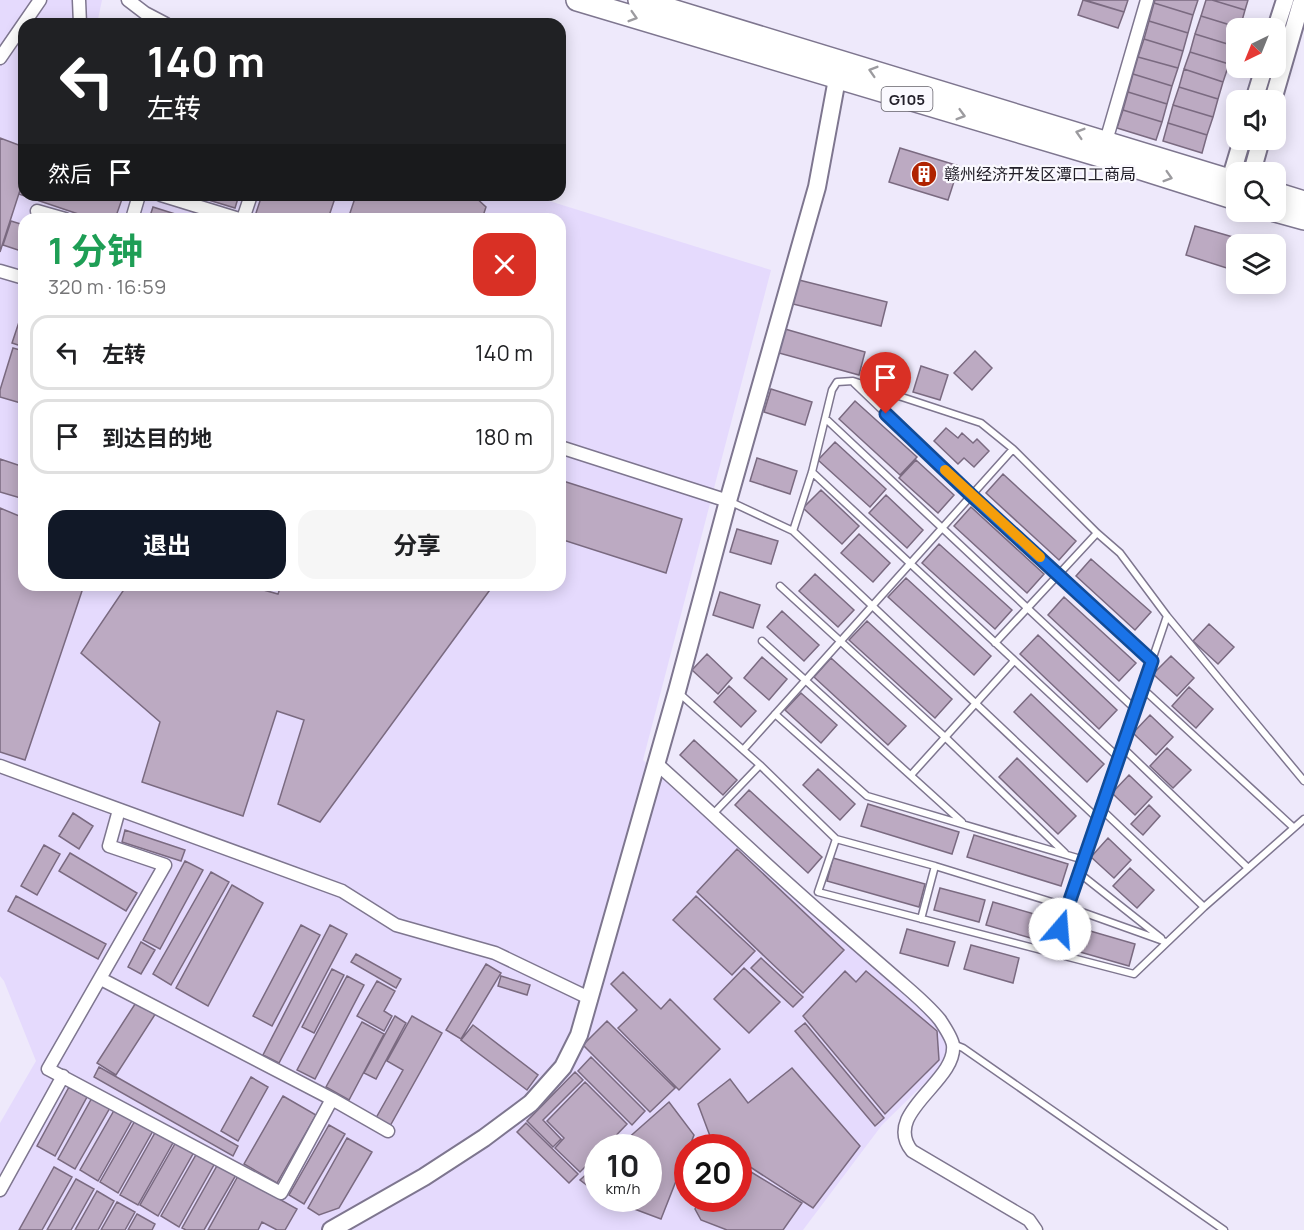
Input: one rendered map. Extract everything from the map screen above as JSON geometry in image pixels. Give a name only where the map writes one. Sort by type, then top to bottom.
[{"type":"highway","name":"G105","points":[[578,0],[1100,156],[1226,188]]},
{"type":"highway","name":"G105","points":[[639,0],[1106,141],[1226,187]]},
{"type":"highway","points":[[1286,197],[1304,202]]},
{"type":"highway","points":[[1286,214],[1304,219]]},
{"type":"main road","points":[[1279,18],[1284,0]]},
{"type":"main road","points":[[1277,90],[1299,27],[1302,0]]},
{"type":"main road","points":[[331,1230],[424,1177],[484,1138],[531,1103],[563,1067],[579,1035],[678,691],[728,501],[817,187],[837,79]]},
{"type":"street","points":[[28,18],[40,0]]},
{"type":"street","points":[[79,0],[80,18]]},
{"type":"street","points":[[128,0],[154,18]]},
{"type":"street","points":[[1106,141],[1146,0]]},
{"type":"street","points":[[0,58],[18,32]]},
{"type":"street","points":[[181,201],[221,213]]},
{"type":"street","points":[[37,211],[44,213]]},
{"type":"street","points":[[0,271],[18,276]]},
{"type":"street","points":[[566,449],[728,501]]},
{"type":"street","points":[[656,763],[808,902],[920,1000],[940,1021],[953,1044],[950,1062],[940,1078],[913,1108],[905,1129],[906,1143],[912,1150],[1029,1220],[1036,1230]]},
{"type":"street","points":[[0,766],[342,891],[396,925],[495,953],[591,999]]},
{"type":"street","points":[[119,810],[109,846],[165,865],[48,1069],[281,1194],[332,1099]]},
{"type":"street","points":[[101,979],[332,1099],[388,1131]]},
{"type":"street","points":[[0,1190],[63,1076]]},
{"type":"lane","points":[[793,531],[812,471],[831,390],[837,382],[853,381],[981,423],[1013,449],[1120,553],[1167,616],[1304,781]]},
{"type":"lane","points":[[853,381],[971,495],[1152,661]]},
{"type":"lane","points":[[826,418],[1135,709]]},
{"type":"lane","points":[[743,750],[1013,449]]},
{"type":"lane","points":[[812,471],[1119,758]]},
{"type":"lane","points":[[728,501],[793,531],[1098,819]]},
{"type":"lane","points":[[995,643],[1097,533]]},
{"type":"lane","points":[[780,586],[945,737],[1065,853]]},
{"type":"lane","points":[[1053,952],[1167,616]]},
{"type":"lane","points":[[762,641],[962,823]]},
{"type":"lane","points":[[911,775],[1014,661]]},
{"type":"lane","points":[[1142,688],[1294,828]]},
{"type":"lane","points":[[678,691],[760,765],[836,839],[935,866],[1068,907],[1166,942]]},
{"type":"lane","points":[[775,714],[867,796],[1084,860]]},
{"type":"lane","points":[[1122,747],[1248,868]]},
{"type":"lane","points":[[713,814],[760,765]]},
{"type":"lane","points":[[1101,809],[1204,907]]},
{"type":"lane","points":[[836,839],[818,892],[1134,974],[1204,907],[1304,819]]},
{"type":"lane","points":[[921,919],[935,866]]},
{"type":"lane","points":[[1079,873],[1166,942]]},
{"type":"lane","points":[[953,1044],[963,1048],[1224,1230]]},
{"type":"shaded area","points":[[0,0],[102,0],[98,18],[18,18],[18,201],[549,201],[771,270],[643,760],[937,1025],[949,1052],[937,1071],[882,1125],[803,1230],[0,1230],[0,1123],[36,1061],[0,976]]},
{"type":"building","points":[[1083,0],[1124,12],[1118,28],[1078,15]]},
{"type":"building","points":[[1085,0],[1128,0],[1124,12]]},
{"type":"building","points":[[1155,0],[1198,0],[1193,15],[1154,3]]},
{"type":"building","points":[[1206,0],[1245,10],[1243,18],[1226,18],[1226,24],[1201,16]]},
{"type":"building","points":[[1212,0],[1248,0],[1245,10]]},
{"type":"building","points":[[1154,3],[1193,15],[1188,33],[1149,21]]},
{"type":"building","points":[[1201,16],[1226,24],[1226,44],[1195,34]]},
{"type":"building","points":[[1149,21],[1188,33],[1183,51],[1144,39]]},
{"type":"building","points":[[1195,34],[1226,44],[1226,63],[1190,52]]},
{"type":"building","points":[[1144,39],[1183,51],[1178,68],[1138,57]]},
{"type":"building","points":[[1190,52],[1226,63],[1223,82],[1184,69]]},
{"type":"building","points":[[1138,57],[1178,68],[1172,86],[1133,74]]},
{"type":"building","points":[[1184,69],[1223,82],[1218,99],[1179,87]]},
{"type":"building","points":[[1133,74],[1172,86],[1167,104],[1128,92]]},
{"type":"building","points":[[1179,87],[1218,99],[1213,117],[1173,105]]},
{"type":"building","points":[[1128,92],[1167,104],[1162,122],[1123,110]]},
{"type":"building","points":[[1173,105],[1213,117],[1207,135],[1168,123]]},
{"type":"building","points":[[1123,110],[1162,122],[1156,140],[1117,128]]},
{"type":"building","points":[[1168,123],[1207,135],[1202,153],[1163,141]]},
{"type":"building","points":[[0,138],[18,145],[18,196],[0,252]]},
{"type":"building","name":"赣州经济开发区潭口工商局","points":[[900,148],[959,166],[948,200],[889,182]]},
{"type":"building","points":[[40,201],[121,201],[117,213],[75,213]]},
{"type":"building","points":[[212,201],[237,201],[235,208]]},
{"type":"building","points":[[260,201],[334,201],[330,213],[256,213]]},
{"type":"building","points":[[354,201],[480,201],[486,207],[484,213],[350,213]]},
{"type":"building","points":[[153,207],[172,213],[151,213]]},
{"type":"building","points":[[11,221],[18,223],[18,250],[3,245]]},
{"type":"building","points":[[1195,226],[1226,235],[1226,268],[1186,255]]},
{"type":"building","points":[[799,280],[887,302],[881,326],[793,304]]},
{"type":"building","points":[[18,325],[18,345],[12,343]]},
{"type":"building","points":[[785,329],[865,352],[859,375],[779,353]]},
{"type":"building","points":[[13,348],[18,349],[18,402],[0,397]]},
{"type":"building","points":[[975,351],[992,368],[972,390],[954,373]]},
{"type":"building","points":[[921,366],[948,375],[940,400],[913,392]]},
{"type":"building","points":[[771,389],[812,402],[805,425],[764,412]]},
{"type":"building","points":[[855,401],[917,457],[900,475],[839,419]]},
{"type":"building","points":[[946,428],[958,438],[962,433],[973,443],[977,439],[989,451],[974,467],[964,458],[958,464],[934,441]]},
{"type":"building","points":[[835,442],[886,489],[870,507],[818,460]]},
{"type":"building","points":[[757,458],[797,471],[790,494],[750,481]]},
{"type":"building","points":[[0,459],[18,465],[18,497],[0,492]]},
{"type":"building","points":[[916,460],[954,495],[938,513],[899,478]]},
{"type":"building","points":[[1003,474],[1076,541],[1059,560],[986,493]]},
{"type":"building","points":[[566,482],[682,519],[666,573],[566,541]]},
{"type":"building","points":[[821,490],[859,526],[842,544],[803,508]]},
{"type":"building","points":[[886,495],[923,530],[907,548],[869,513]]},
{"type":"building","points":[[971,507],[1044,574],[1027,593],[954,526]]},
{"type":"building","points":[[0,508],[18,516],[18,591],[82,591],[25,760],[0,752]]},
{"type":"building","points":[[737,529],[778,541],[771,564],[730,552]]},
{"type":"building","points":[[859,534],[890,563],[873,582],[841,553]]},
{"type":"building","points":[[939,544],[1012,610],[995,629],[922,563]]},
{"type":"building","points":[[1091,559],[1151,612],[1135,630],[1076,576]]},
{"type":"building","points":[[815,574],[854,610],[838,627],[799,591]]},
{"type":"building","points":[[906,578],[991,656],[974,675],[888,597]]},
{"type":"building","points":[[123,591],[267,591],[278,594],[279,591],[489,591],[320,822],[278,804],[304,720],[277,711],[243,816],[142,782],[160,722],[81,653]]},
{"type":"building","points":[[720,592],[760,605],[753,628],[713,615]]},
{"type":"building","points":[[1064,597],[1136,663],[1119,681],[1048,615]]},
{"type":"building","points":[[782,611],[819,645],[804,661],[767,627]]},
{"type":"building","points":[[867,621],[952,699],[935,718],[849,640]]},
{"type":"building","points":[[1209,624],[1234,647],[1218,664],[1193,641]]},
{"type":"building","points":[[1038,635],[1117,710],[1099,729],[1020,654]]},
{"type":"building","points":[[707,654],[732,678],[718,694],[692,670]]},
{"type":"building","points":[[1171,656],[1194,678],[1177,696],[1153,674]]},
{"type":"building","points":[[762,657],[787,679],[769,700],[744,678]]},
{"type":"building","points":[[831,658],[906,726],[888,745],[814,677]]},
{"type":"building","points":[[729,686],[756,711],[741,727],[714,702]]},
{"type":"building","points":[[1189,687],[1213,709],[1196,728],[1172,706]]},
{"type":"building","points":[[801,693],[837,725],[821,743],[785,710]]},
{"type":"building","points":[[1031,694],[1104,764],[1087,782],[1014,712]]},
{"type":"building","points":[[1150,715],[1173,737],[1156,755],[1133,733]]},
{"type":"building","points":[[694,740],[737,780],[723,795],[680,755]]},
{"type":"building","points":[[1167,748],[1191,770],[1173,788],[1150,766]]},
{"type":"building","points":[[1017,758],[1076,816],[1058,834],[999,777]]},
{"type":"building","points":[[818,769],[855,804],[840,820],[803,785]]},
{"type":"building","points":[[1129,775],[1152,797],[1135,815],[1112,793]]},
{"type":"building","points":[[749,790],[822,857],[808,873],[735,805]]},
{"type":"building","points":[[868,804],[959,832],[952,854],[861,826]]},
{"type":"building","points":[[1149,805],[1160,816],[1143,835],[1131,824]]},
{"type":"building","points":[[73,813],[93,826],[79,849],[59,836]]},
{"type":"building","points":[[125,830],[185,850],[181,861],[122,842]]},
{"type":"building","points":[[974,835],[1068,864],[1061,886],[967,857]]},
{"type":"building","points":[[1108,838],[1131,860],[1114,878],[1091,857]]},
{"type":"building","points":[[44,845],[60,854],[37,895],[21,886]]},
{"type":"building","points":[[737,849],[844,950],[803,993],[697,892]]},
{"type":"building","points":[[70,853],[137,893],[126,911],[59,871]]},
{"type":"building","points":[[833,858],[925,884],[919,907],[827,881]]},
{"type":"building","points":[[185,861],[203,870],[160,949],[143,940]]},
{"type":"building","points":[[1130,868],[1154,890],[1137,908],[1113,886]]},
{"type":"building","points":[[211,872],[229,882],[171,985],[153,974]]},
{"type":"building","points":[[232,885],[263,903],[208,1006],[176,988]]},
{"type":"building","points":[[940,888],[985,900],[979,922],[934,910]]},
{"type":"building","points":[[16,896],[106,944],[98,959],[8,911]]},
{"type":"building","points":[[696,896],[755,951],[732,975],[673,920]]},
{"type":"building","points":[[993,902],[1055,920],[1048,943],[986,925]]},
{"type":"building","points":[[301,925],[320,935],[272,1026],[253,1016]]},
{"type":"building","points":[[330,925],[347,934],[279,1063],[263,1055]]},
{"type":"building","points":[[1073,926],[1135,944],[1129,966],[1066,948]]},
{"type":"building","points":[[907,929],[955,942],[948,966],[900,953]]},
{"type":"building","points":[[141,942],[155,950],[141,974],[128,967]]},
{"type":"building","points":[[971,945],[1019,958],[1013,983],[964,969]]},
{"type":"building","points":[[356,954],[401,979],[396,988],[351,962]]},
{"type":"building","points":[[761,958],[803,997],[793,1007],[751,968]]},
{"type":"building","points":[[486,964],[501,973],[461,1039],[446,1030]]},
{"type":"building","points":[[744,968],[780,1002],[749,1033],[714,999]]},
{"type":"building","points":[[332,969],[344,975],[314,1033],[302,1027]]},
{"type":"building","points":[[845,971],[856,982],[866,971],[937,1031],[939,1060],[885,1114],[803,1016]]},
{"type":"building","points":[[623,972],[661,1009],[670,999],[720,1049],[679,1090],[618,1028],[637,1010],[611,984]]},
{"type":"building","points":[[347,976],[364,985],[315,1079],[297,1070]]},
{"type":"building","points":[[501,976],[530,985],[527,995],[498,986]]},
{"type":"building","points":[[377,981],[395,991],[384,1011],[392,1016],[384,1031],[357,1016]]},
{"type":"building","points":[[137,1001],[156,1013],[116,1075],[97,1063]]},
{"type":"building","points":[[395,1016],[406,1023],[376,1079],[364,1073]]},
{"type":"building","points":[[412,1016],[442,1033],[390,1126],[376,1118],[403,1070],[387,1061]]},
{"type":"building","points":[[607,1021],[675,1088],[650,1112],[583,1045]]},
{"type":"building","points":[[362,1022],[384,1034],[349,1100],[326,1087]]},
{"type":"building","points":[[805,1023],[884,1118],[875,1126],[795,1031]]},
{"type":"building","points":[[473,1025],[538,1075],[527,1090],[461,1040]]},
{"type":"building","points":[[591,1057],[645,1111],[632,1125],[578,1071]]},
{"type":"building","points":[[99,1067],[238,1146],[233,1156],[94,1077]]},
{"type":"building","points":[[792,1068],[860,1146],[813,1208],[752,1168],[752,1134],[709,1134],[698,1104],[730,1079],[748,1103]]},
{"type":"building","points":[[575,1072],[583,1080],[543,1120],[561,1139],[553,1147],[527,1121]]},
{"type":"building","points":[[251,1077],[268,1087],[238,1141],[221,1131]]},
{"type":"building","points":[[585,1082],[627,1124],[617,1134],[584,1134],[584,1168],[580,1172],[555,1148],[564,1138],[547,1121]]},
{"type":"building","points":[[69,1087],[87,1097],[55,1156],[37,1146]]},
{"type":"building","points":[[93,1096],[111,1106],[75,1169],[58,1159]]},
{"type":"building","points":[[283,1096],[316,1115],[277,1183],[244,1164]]},
{"type":"building","points":[[669,1102],[693,1134],[674,1134],[674,1186],[661,1219],[642,1212],[662,1212],[662,1134],[633,1134]]},
{"type":"building","points":[[116,1107],[134,1117],[98,1181],[80,1170]]},
{"type":"building","points":[[136,1119],[154,1129],[118,1193],[100,1182]]},
{"type":"building","points":[[526,1123],[578,1174],[569,1183],[517,1132]]},
{"type":"building","points":[[329,1125],[345,1134],[304,1204],[289,1195]]},
{"type":"building","points":[[156,1131],[174,1141],[138,1205],[120,1195]]},
{"type":"building","points":[[347,1138],[372,1152],[339,1208],[319,1215],[308,1208]]},
{"type":"building","points":[[176,1142],[194,1152],[158,1216],[140,1205]]},
{"type":"building","points":[[197,1153],[215,1163],[179,1227],[161,1216]]},
{"type":"building","points":[[218,1164],[236,1175],[204,1230],[182,1228]]},
{"type":"building","points":[[54,1167],[72,1177],[42,1230],[19,1230]]},
{"type":"building","points":[[752,1173],[802,1203],[783,1230],[727,1230],[701,1220],[697,1212],[752,1212]]},
{"type":"building","points":[[238,1176],[297,1209],[285,1230],[277,1230],[262,1222],[258,1230],[208,1230]]},
{"type":"building","points":[[76,1179],[94,1189],[71,1230],[47,1230]]},
{"type":"building","points":[[97,1191],[114,1201],[98,1230],[75,1230]]},
{"type":"building","points":[[117,1202],[135,1212],[125,1230],[101,1230]]},
{"type":"building","points":[[137,1214],[155,1224],[152,1230],[128,1230]]},
{"type":"slow traffic","points":[[945,470],[1040,557]]},
{"type":"place","name":"赣州经济开发区潭口工商局","points":[[924,174]]},
{"type":"route","points":[[886,414],[1152,661],[1060,929]]}]
